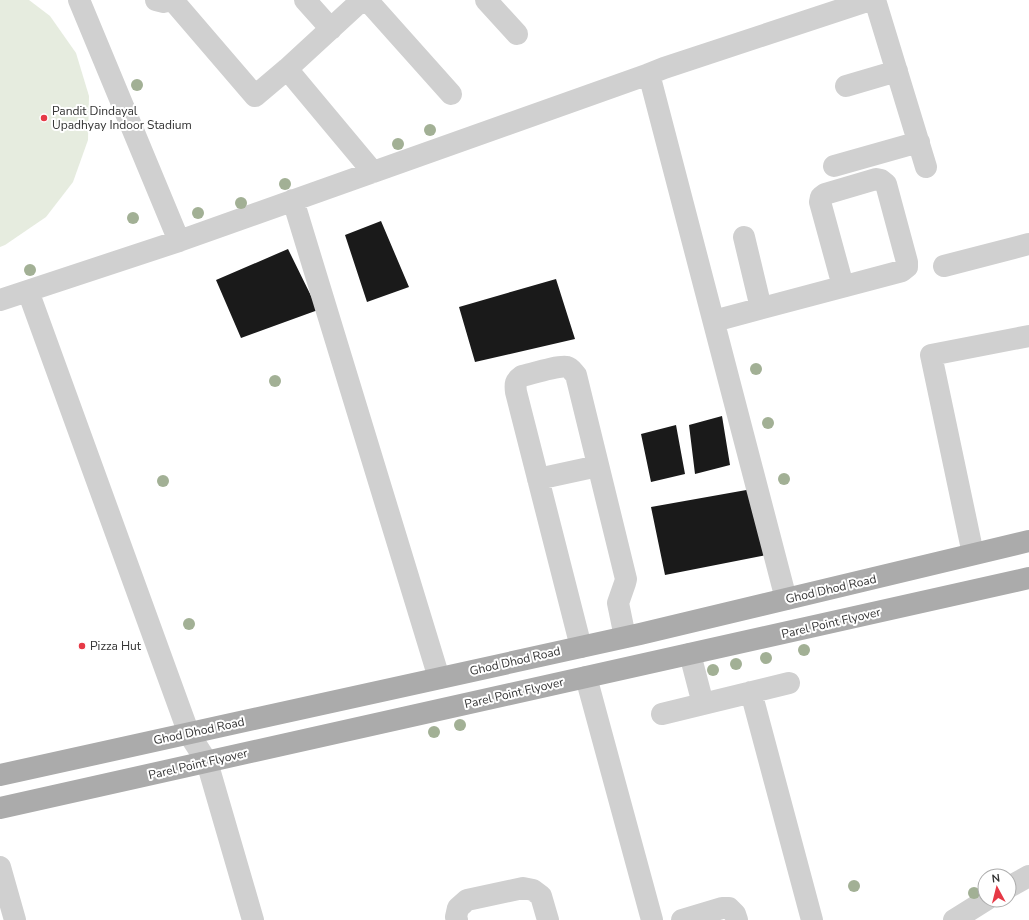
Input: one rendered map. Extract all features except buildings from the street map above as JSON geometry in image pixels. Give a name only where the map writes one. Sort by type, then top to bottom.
[{"type":"main road","name":"Ghod Dhod Road","points":[[0,775],[625,637],[1029,541]]},
{"type":"main road","name":"Parel Point Flyover","points":[[0,808],[1029,578]]},
{"type":"street","points":[[79,0],[179,241]]},
{"type":"street","points":[[305,0],[331,29]]},
{"type":"street","points":[[166,1],[256,96],[362,0]]},
{"type":"street","points":[[367,0],[451,94]]},
{"type":"street","points":[[486,0],[517,34]]},
{"type":"street","points":[[0,300],[179,241],[664,68],[870,0]]},
{"type":"street","points":[[876,0],[926,167]]},
{"type":"street","points":[[287,69],[373,172]]},
{"type":"street","points":[[846,86],[897,71]]},
{"type":"street","points":[[649,74],[786,599]]},
{"type":"street","points":[[834,166],[919,142]]},
{"type":"street","points":[[714,321],[902,271],[907,267],[907,262],[886,184],[881,180],[876,179],[832,191],[821,197],[820,202],[843,286]]},
{"type":"street","points":[[293,200],[439,678]]},
{"type":"street","points":[[744,237],[761,308]]},
{"type":"street","points":[[944,266],[1029,244]]},
{"type":"street","points":[[28,291],[189,734],[207,762],[253,920]]},
{"type":"street","points":[[973,554],[931,355],[1029,336]]},
{"type":"street","points":[[581,647],[515,384],[522,376],[559,367],[572,369],[576,375],[626,579],[626,583],[618,603],[625,637]]},
{"type":"street","points":[[538,479],[598,466]]},
{"type":"street","points":[[690,654],[703,704]]},
{"type":"street","points":[[586,677],[652,920]]},
{"type":"street","points":[[662,714],[789,682]]},
{"type":"street","points":[[751,692],[812,920]]},
{"type":"street","points":[[0,867],[15,920]]},
{"type":"street","points":[[1017,883],[1029,876]]},
{"type":"street","points":[[457,920],[456,917],[458,908],[467,900],[523,888],[533,890],[541,896],[548,920]]},
{"type":"street","points":[[954,920],[977,906]]},
{"type":"street","points":[[682,920],[722,908],[729,908],[735,914],[737,920]]},
{"type":"shaded area","name":"Pandit Dindayal Upadhyay Indoor Stadium","points":[[0,0],[29,0],[50,16],[76,53],[89,96],[88,140],[73,182],[46,217],[0,247]]},
{"type":"place","name":"Pandit Dindayal Upadhyay Indoor Stadium","points":[[44,118]]},
{"type":"place","name":"Pizza Hut","points":[[82,646]]}]
